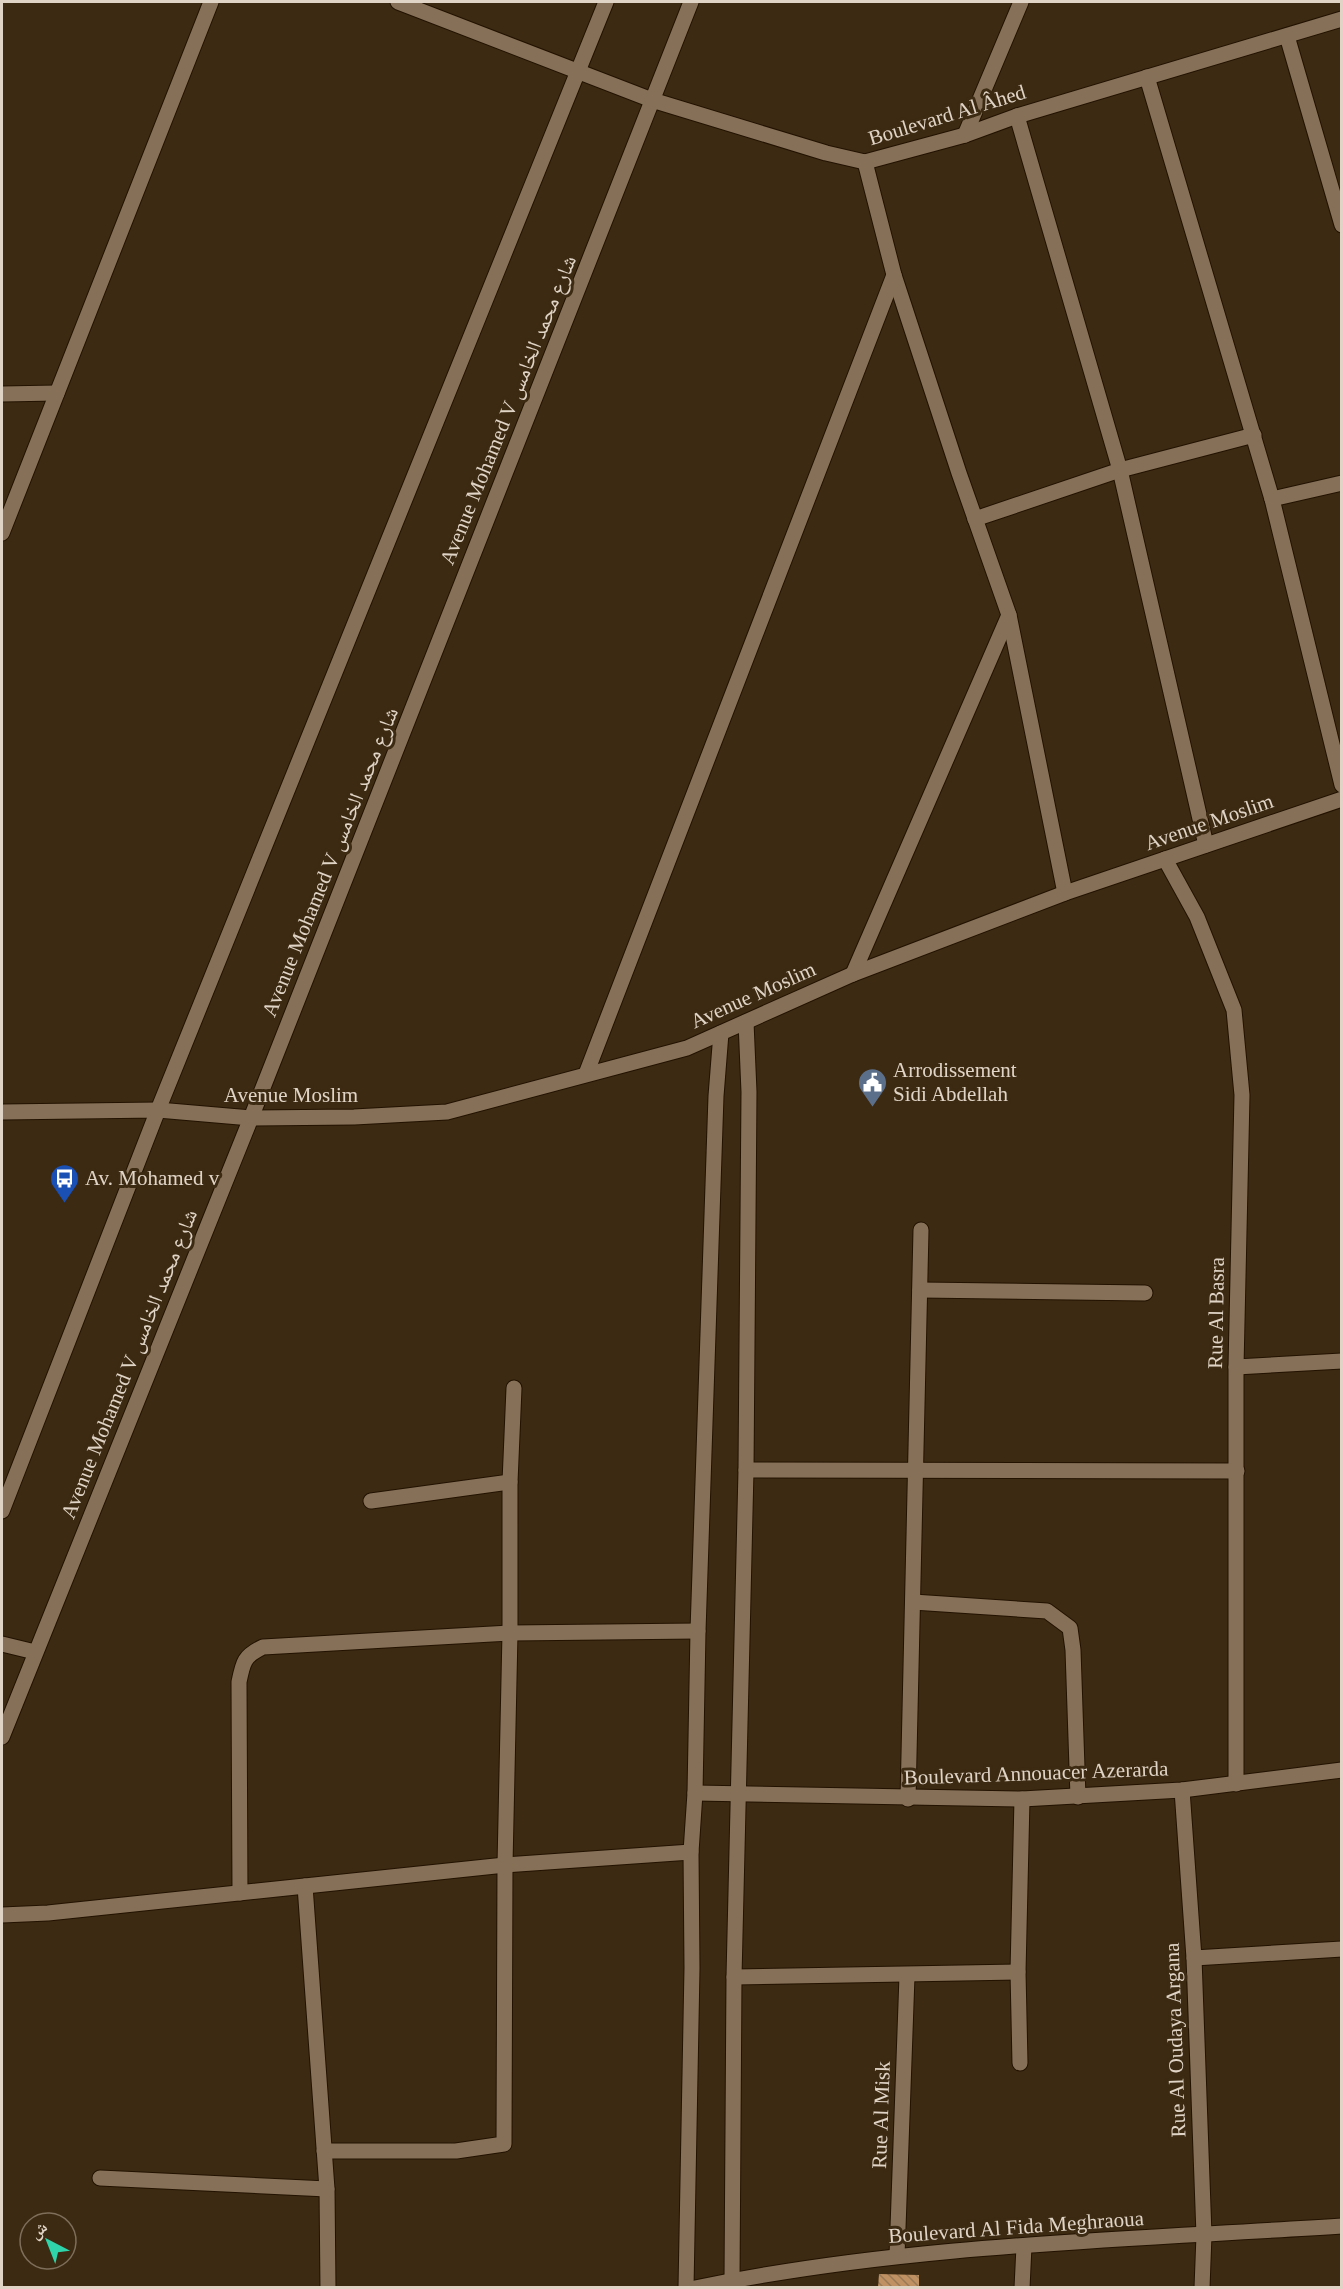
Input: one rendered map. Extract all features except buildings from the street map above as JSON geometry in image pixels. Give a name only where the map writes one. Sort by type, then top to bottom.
[{"type":"street","points":[[2,533],[211,2]]},
{"type":"street","name":"Boulevard Al Âhed","points":[[398,2],[652,100],[826,153],[865,162],[965,135],[1017,116],[1341,19]]},
{"type":"street","points":[[2,1511],[158,1110],[606,2]]},
{"type":"street","name":"Avenue Mohamed V شارع محمد الخامس","points":[[2,1737],[251,1118],[691,2]]},
{"type":"street","points":[[965,135],[1021,2]]},
{"type":"street","points":[[1287,36],[1341,225]]},
{"type":"street","points":[[1147,77],[1272,499],[1341,785]]},
{"type":"street","points":[[1017,116],[1120,470],[1206,845]]},
{"type":"street","points":[[865,162],[894,275],[1009,615],[1065,893]]},
{"type":"street","points":[[586,1074],[894,275]]},
{"type":"street","points":[[2,394],[57,393]]},
{"type":"street","points":[[975,519],[1120,470],[1254,435]]},
{"type":"street","points":[[1272,499],[1341,483]]},
{"type":"street","points":[[853,974],[1009,615]]},
{"type":"street","name":"Avenue Moslim","points":[[2,1112],[158,1110],[251,1118],[354,1117],[447,1112],[687,1048],[853,974],[1065,893],[1341,799]]},
{"type":"street","name":"Rue Al Basra","points":[[1165,859],[1197,916],[1234,1010],[1242,1095],[1236,1367],[1236,1784]]},
{"type":"street","points":[[730,2284],[734,1977],[746,1470],[749,1092],[747,1022]]},
{"type":"street","points":[[686,2288],[692,1968],[691,1852],[696,1793],[698,1630],[716,1096],[722,1033]]},
{"type":"street","points":[[908,1799],[921,1230]]},
{"type":"street","points":[[920,1290],[1145,1293]]},
{"type":"street","points":[[1236,1367],[1341,1361]]},
{"type":"street","points":[[324,2151],[456,2151],[504,2144],[510,1482],[514,1388]]},
{"type":"street","points":[[746,1470],[1237,1471]]},
{"type":"street","points":[[371,1502],[510,1482]]},
{"type":"street","points":[[913,1602],[1047,1611],[1070,1628],[1073,1650],[1078,1797]]},
{"type":"street","points":[[240,1893],[239,1682],[243,1663],[250,1653],[263,1647],[510,1633],[698,1630]]},
{"type":"street","points":[[2,1644],[35,1652]]},
{"type":"street","name":"Boulevard Annouacer Azerarda","points":[[696,1793],[908,1799],[1022,1799],[1182,1790],[1341,1770]]},
{"type":"street","name":"Rue Al Oudaya Argana","points":[[1182,1790],[1194,1958],[1204,2235],[1202,2288]]},
{"type":"street","points":[[1020,2063],[1018,1972],[1022,1799]]},
{"type":"street","points":[[2,1915],[48,1913],[505,1865],[691,1852]]},
{"type":"street","points":[[305,1886],[327,2189],[328,2288]]},
{"type":"street","points":[[1194,1958],[1341,1949]]},
{"type":"street","points":[[734,1977],[907,1976],[1018,1972]]},
{"type":"street","name":"Rue Al Misk","points":[[897,2256],[907,1976]]},
{"type":"street","points":[[100,2178],[327,2189]]},
{"type":"street","name":"Boulevard Al Fida Meghraoua","points":[[695,2288],[897,2256],[1341,2226]]},
{"type":"street","points":[[1022,2288],[1024,2246]]},
{"type":"place","name":"Arrodissement Sidi Abdellah","points":[[872,1108]]},
{"type":"place","name":"Av. Mohamed v","points":[[64,1204]]}]
